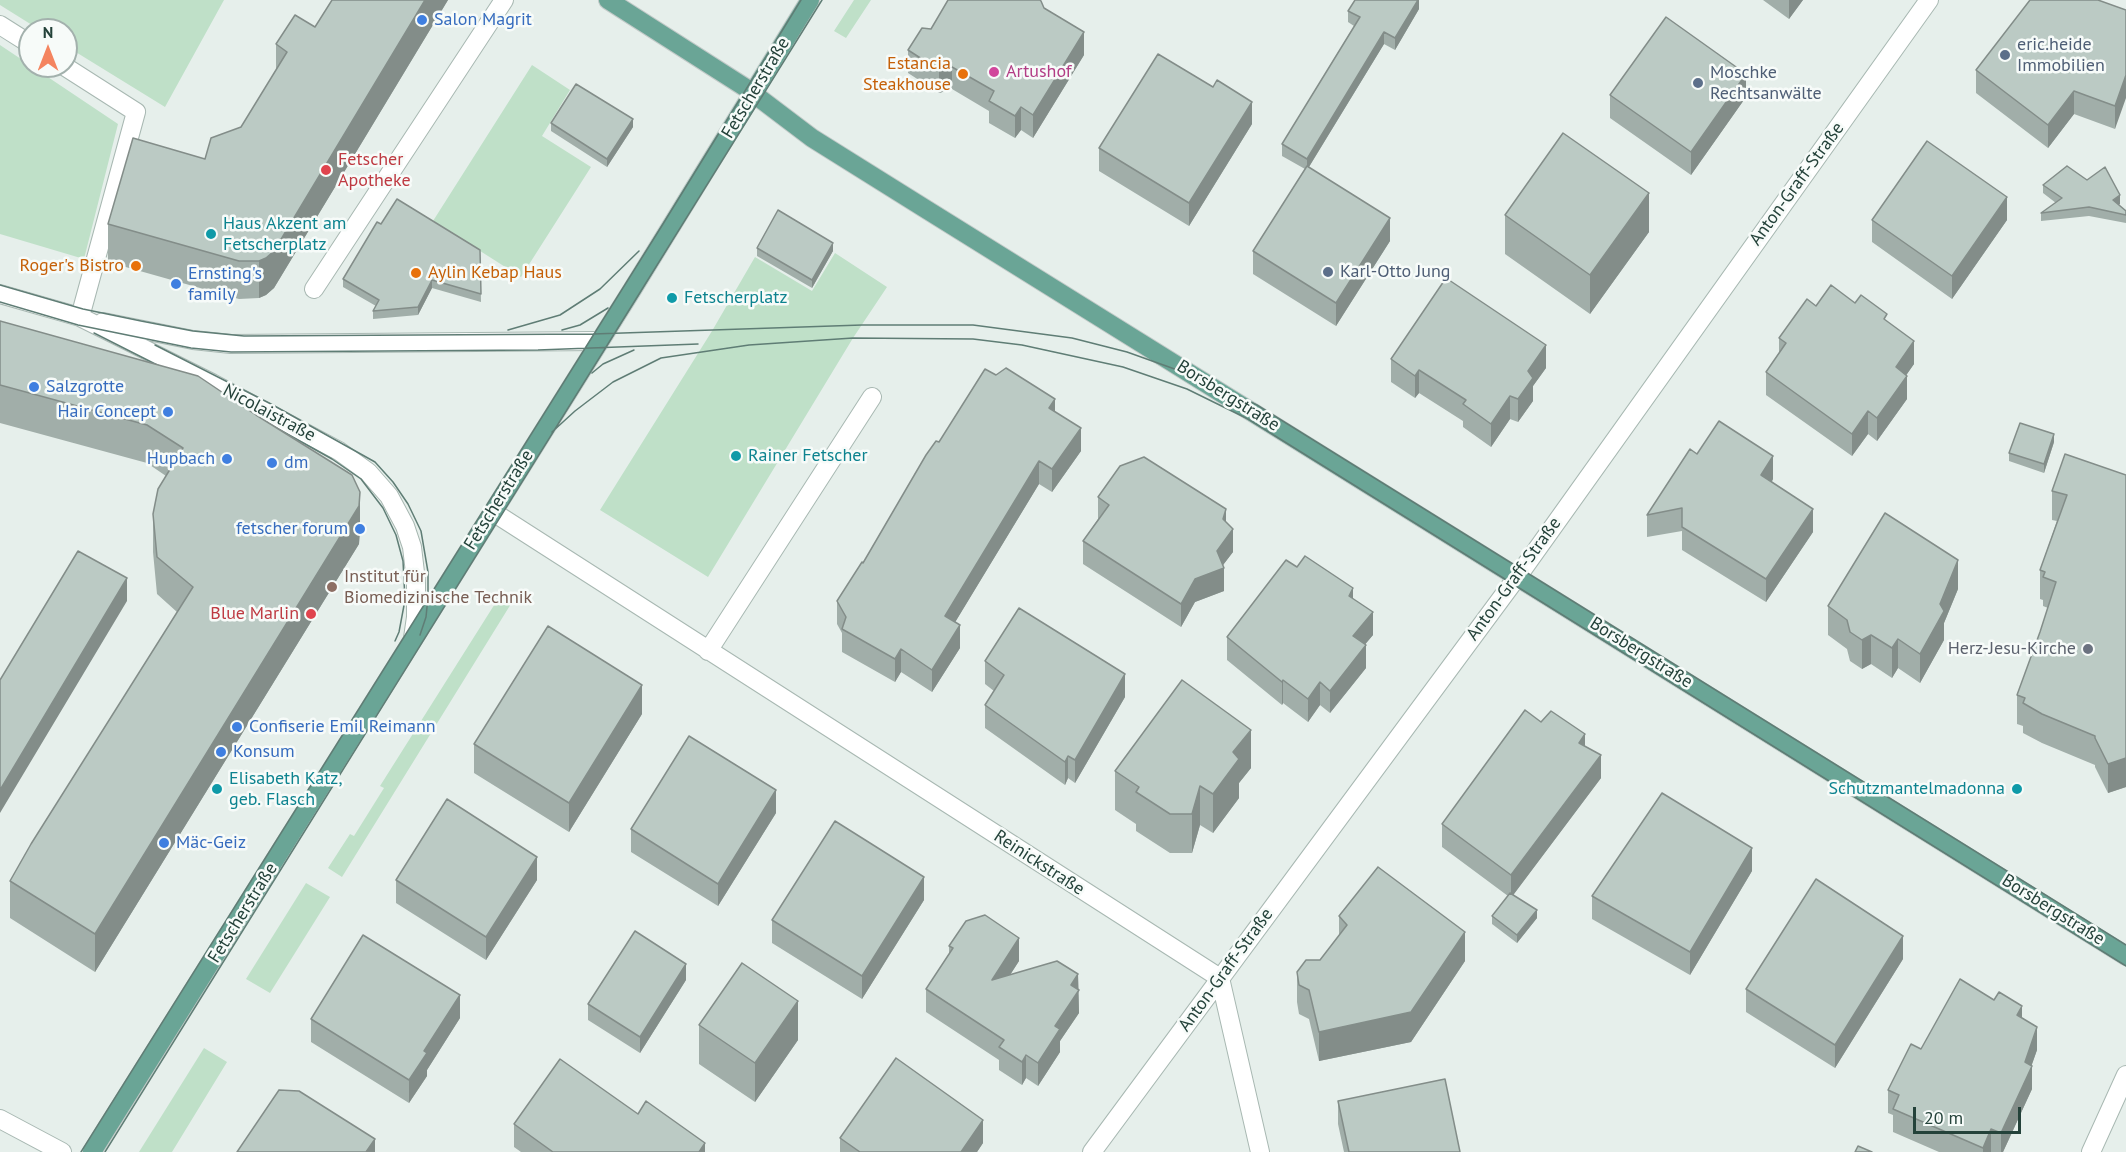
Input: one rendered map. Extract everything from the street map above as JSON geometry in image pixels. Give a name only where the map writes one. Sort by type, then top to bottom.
[{"type":"main road","name":"Borsbergstraße","points":[[608,0],[753,94],[812,138],[2126,956]]},
{"type":"main road","name":"Fetscherstraße","points":[[92,1152],[321,788],[810,0]]},
{"type":"street","points":[[314,289],[504,0]]},
{"type":"street","name":"Anton-Graff-Straße","points":[[1092,1152],[1517,576],[1929,0]]},
{"type":"street","points":[[0,25],[18,36]]},
{"type":"street","points":[[78,75],[136,112],[80,317],[193,340],[231,344],[599,341]]},
{"type":"street","name":"Nicolaistraße","points":[[0,294],[80,317],[212,383],[339,451],[368,472],[389,496],[405,526],[412,547],[416,581],[416,617],[413,638]]},
{"type":"street","points":[[492,512],[708,651],[872,397]]},
{"type":"street","name":"Reinickstraße","points":[[708,651],[1220,978]]},
{"type":"street","points":[[1220,978],[1260,1152]]},
{"type":"street","points":[[2091,1152],[2126,1075]]},
{"type":"street","points":[[0,1119],[62,1152]]},
{"type":"green space","points":[[0,0],[224,0],[165,107],[78,53],[78,18],[21,18],[0,5]]},
{"type":"green space","points":[[854,0],[871,0],[846,38],[834,31]]},
{"type":"green space","points":[[0,45],[18,57],[18,78],[49,78],[118,124],[84,259],[0,234]]},
{"type":"green space","points":[[532,65],[570,90],[542,136],[591,167],[521,277],[433,221]]},
{"type":"green space","points":[[835,253],[887,287],[853,338],[708,577],[600,510],[712,331],[755,257],[812,291]]},
{"type":"green space","points":[[503,591],[514,599],[342,877],[328,868],[350,834],[354,836],[384,788],[380,786]]},
{"type":"green space","points":[[306,883],[330,897],[270,993],[246,979]]},
{"type":"green space","points":[[204,1048],[227,1062],[172,1152],[139,1152]]},
{"type":"building","points":[[332,0],[425,0],[274,251],[259,261],[239,261],[108,224],[133,138],[205,159],[211,138],[241,127],[287,52],[276,44],[295,15],[315,27]]},
{"type":"building","name":"Artushof","points":[[948,0],[1040,0],[1044,8],[1084,32],[1033,115],[1021,107],[1015,116],[989,101],[994,91],[952,67],[939,70],[908,50],[922,28],[931,29]]},
{"type":"building","points":[[1355,0],[1418,0],[1395,38],[1384,32],[1307,159],[1282,144],[1360,17],[1348,11]]},
{"type":"building","points":[[2030,0],[2098,0],[2126,10],[2126,75],[2115,106],[2074,91],[2048,125],[1976,70]]},
{"type":"building","points":[[1666,17],[1746,74],[1691,152],[1610,95]]},
{"type":"building","points":[[1158,54],[1213,87],[1217,80],[1252,102],[1189,203],[1099,148]]},
{"type":"building","points":[[576,84],[633,119],[607,159],[551,123]]},
{"type":"building","points":[[1563,133],[1649,193],[1590,275],[1505,215]]},
{"type":"building","points":[[1927,141],[2007,197],[1952,276],[1872,220]]},
{"type":"building","points":[[1307,166],[1390,218],[1336,303],[1253,251]]},
{"type":"building","points":[[2067,166],[2087,180],[2105,167],[2120,195],[2113,200],[2126,211],[2126,215],[2089,207],[2041,213],[2062,198],[2043,185]]},
{"type":"building","name":"Aylin Kebap Haus","points":[[397,199],[480,250],[481,294],[432,280],[418,307],[373,311],[379,300],[343,279],[377,222],[381,224]]},
{"type":"building","points":[[778,210],[833,243],[812,280],[757,248]]},
{"type":"building","points":[[1446,278],[1546,345],[1528,371],[1533,378],[1518,399],[1510,396],[1491,424],[1463,404],[1466,400],[1419,370],[1415,376],[1391,359]]},
{"type":"building","points":[[1831,285],[1855,303],[1861,295],[1887,314],[1884,319],[1914,341],[1896,367],[1907,376],[1877,418],[1868,411],[1852,434],[1766,372],[1786,343],[1779,338],[1807,299],[1816,306]]},
{"type":"building","points":[[0,321],[198,376],[352,475],[360,492],[359,506],[95,934],[10,881],[193,587],[157,557],[153,514],[158,489],[183,448],[147,425],[0,385]]},
{"type":"building","points":[[1006,368],[1055,399],[1049,408],[1081,428],[1052,469],[1039,461],[945,616],[960,625],[932,670],[901,649],[895,659],[842,629],[846,617],[837,601],[863,563],[926,455],[936,441],[939,442],[985,369],[996,375]]},
{"type":"building","points":[[1719,421],[1773,456],[1761,475],[1813,509],[1766,579],[1682,527],[1682,508],[1647,515],[1690,449],[1697,454]]},
{"type":"building","points":[[2020,423],[2054,434],[2044,464],[2009,453]]},
{"type":"building","name":"Herz-Jesu-Kirche","points":[[2065,454],[2126,475],[2126,758],[2108,764],[2095,736],[2042,714],[2023,703],[2025,698],[2017,695],[2056,582],[2043,577],[2045,572],[2040,570],[2067,495],[2052,491]]},
{"type":"building","points":[[1144,457],[1226,509],[1223,519],[1233,529],[1217,551],[1224,568],[1195,579],[1181,604],[1083,541],[1109,505],[1098,497],[1120,466]]},
{"type":"building","points":[[1885,513],[1958,560],[1940,604],[1944,611],[1920,654],[1898,639],[1892,648],[1871,635],[1862,640],[1850,632],[1847,620],[1828,606]]},
{"type":"building","points":[[78,551],[127,578],[0,790],[0,680]]},
{"type":"building","points":[[1305,556],[1353,588],[1349,596],[1373,612],[1353,636],[1366,645],[1330,691],[1320,682],[1308,699],[1283,680],[1282,682],[1227,637],[1286,560],[1297,567]]},
{"type":"building","points":[[1019,608],[1125,674],[1075,760],[1068,756],[1065,762],[985,705],[1004,675],[985,661]]},
{"type":"building","points":[[548,626],[642,685],[569,803],[474,744]]},
{"type":"building","points":[[1182,680],[1251,730],[1233,752],[1239,759],[1213,794],[1200,786],[1192,814],[1170,814],[1136,792],[1139,787],[1115,771]]},
{"type":"building","points":[[1525,710],[1541,722],[1551,711],[1585,734],[1579,743],[1601,755],[1511,875],[1442,824]]},
{"type":"building","points":[[689,736],[776,790],[718,884],[631,829]]},
{"type":"building","points":[[1662,793],[1752,848],[1690,952],[1592,896]]},
{"type":"building","points":[[447,799],[537,857],[486,937],[396,880]]},
{"type":"building","points":[[835,821],[924,877],[862,976],[772,920]]},
{"type":"building","points":[[1378,867],[1465,932],[1411,1012],[1319,1032],[1309,990],[1299,985],[1297,972],[1306,960],[1320,960],[1347,925],[1339,916]]},
{"type":"building","points":[[1816,879],[1903,936],[1835,1045],[1746,989]]},
{"type":"building","points":[[1510,893],[1537,910],[1517,935],[1492,916]]},
{"type":"building","points":[[985,915],[1019,938],[992,980],[1057,961],[1078,974],[1071,985],[1079,990],[1055,1026],[1060,1029],[1038,1063],[1026,1055],[1022,1062],[999,1047],[1004,1040],[926,989],[953,948],[949,946],[966,921]]},
{"type":"building","points":[[635,931],[686,964],[640,1037],[588,1004]]},
{"type":"building","points":[[363,935],[460,995],[424,1051],[427,1053],[409,1080],[311,1019]]},
{"type":"building","points":[[742,963],[798,1001],[755,1063],[699,1025]]},
{"type":"building","points":[[1960,979],[1994,1000],[1999,992],[2022,1006],[2017,1015],[2037,1027],[2025,1062],[2032,1066],[2001,1133],[1991,1129],[1983,1148],[1893,1109],[1899,1095],[1888,1090],[1911,1044],[1921,1049]]},
{"type":"building","points":[[896,1058],[983,1120],[961,1152],[860,1152],[840,1138]]},
{"type":"building","points":[[560,1059],[638,1114],[646,1101],[705,1143],[699,1152],[553,1152],[514,1124]]},
{"type":"building","points":[[1445,1079],[1460,1152],[1349,1152],[1338,1101]]},
{"type":"building","points":[[279,1090],[299,1091],[375,1139],[366,1152],[237,1152]]},
{"type":"building","points":[[1858,1146],[1872,1152],[1855,1152]]},
{"type":"tram line","points":[[81,1152],[801,0]]},
{"type":"tram line","points":[[105,1152],[822,0]]},
{"type":"tram line","points":[[508,330],[560,315],[600,289],[639,251]]},
{"type":"tram line","points":[[0,285],[83,309],[193,331],[244,336],[593,334],[862,325],[973,325],[1072,338],[1127,352],[1197,377],[1257,405],[2126,945]]},
{"type":"tram line","points":[[0,302],[78,325],[191,348],[231,352],[538,350],[698,344]]},
{"type":"tram line","points":[[562,330],[580,325],[608,308]]},
{"type":"tram line","points":[[94,333],[171,372]]},
{"type":"tram line","points":[[552,432],[613,382],[661,358],[749,345],[853,338],[973,339],[1022,345],[1123,367],[1187,389],[1248,419],[2126,966]]},
{"type":"tram line","points":[[155,345],[271,404],[375,462],[408,504],[421,531],[428,572],[428,597],[426,617],[420,635]]},
{"type":"tram line","points":[[592,373],[603,364],[634,350]]},
{"type":"tram line","points":[[264,421],[332,459],[361,479],[383,508],[396,535],[403,561],[405,600],[395,641]]},
{"type":"place","name":"Salon Magrit","points":[[422,20]]},
{"type":"place","name":"eric.heide Immobilien","points":[[2005,55]]},
{"type":"place","name":"Artushof","points":[[994,72]]},
{"type":"place","name":"Estancia Steakhouse","points":[[963,74]]},
{"type":"place","name":"Moschke Rechtsanwälte","points":[[1698,83]]},
{"type":"place","name":"Fetscher Apotheke","points":[[326,170]]},
{"type":"place","name":"Haus Akzent am Fetscherplatz","points":[[211,234]]},
{"type":"place","name":"Roger's Bistro","points":[[136,266]]},
{"type":"place","name":"Karl-Otto Jung","points":[[1328,272]]},
{"type":"place","name":"Aylin Kebap Haus","points":[[416,273]]},
{"type":"place","name":"Ernsting's family","points":[[176,284]]},
{"type":"place","name":"Fetscherplatz","points":[[672,298]]},
{"type":"place","name":"Salzgrotte","points":[[34,387]]},
{"type":"place","name":"Hair Concept","points":[[168,412]]},
{"type":"place","name":"Rainer Fetscher","points":[[736,456]]},
{"type":"place","name":"Hupbach","points":[[227,459]]},
{"type":"place","name":"dm","points":[[272,463]]},
{"type":"place","name":"fetscher forum","points":[[360,529]]},
{"type":"place","name":"Institut für Biomedizinische Technik","points":[[332,587]]},
{"type":"place","name":"Blue Marlin","points":[[311,614]]},
{"type":"place","name":"Herz-Jesu-Kirche","points":[[2088,649]]},
{"type":"place","name":"Confiserie Emil Reimann","points":[[237,727]]},
{"type":"place","name":"Konsum","points":[[221,752]]},
{"type":"place","name":"Elisabeth Katz, geb. Flasch","points":[[217,789]]},
{"type":"place","name":"Schutzmantelmadonna","points":[[2017,789]]},
{"type":"place","name":"Mäc-Geiz","points":[[164,843]]}]
